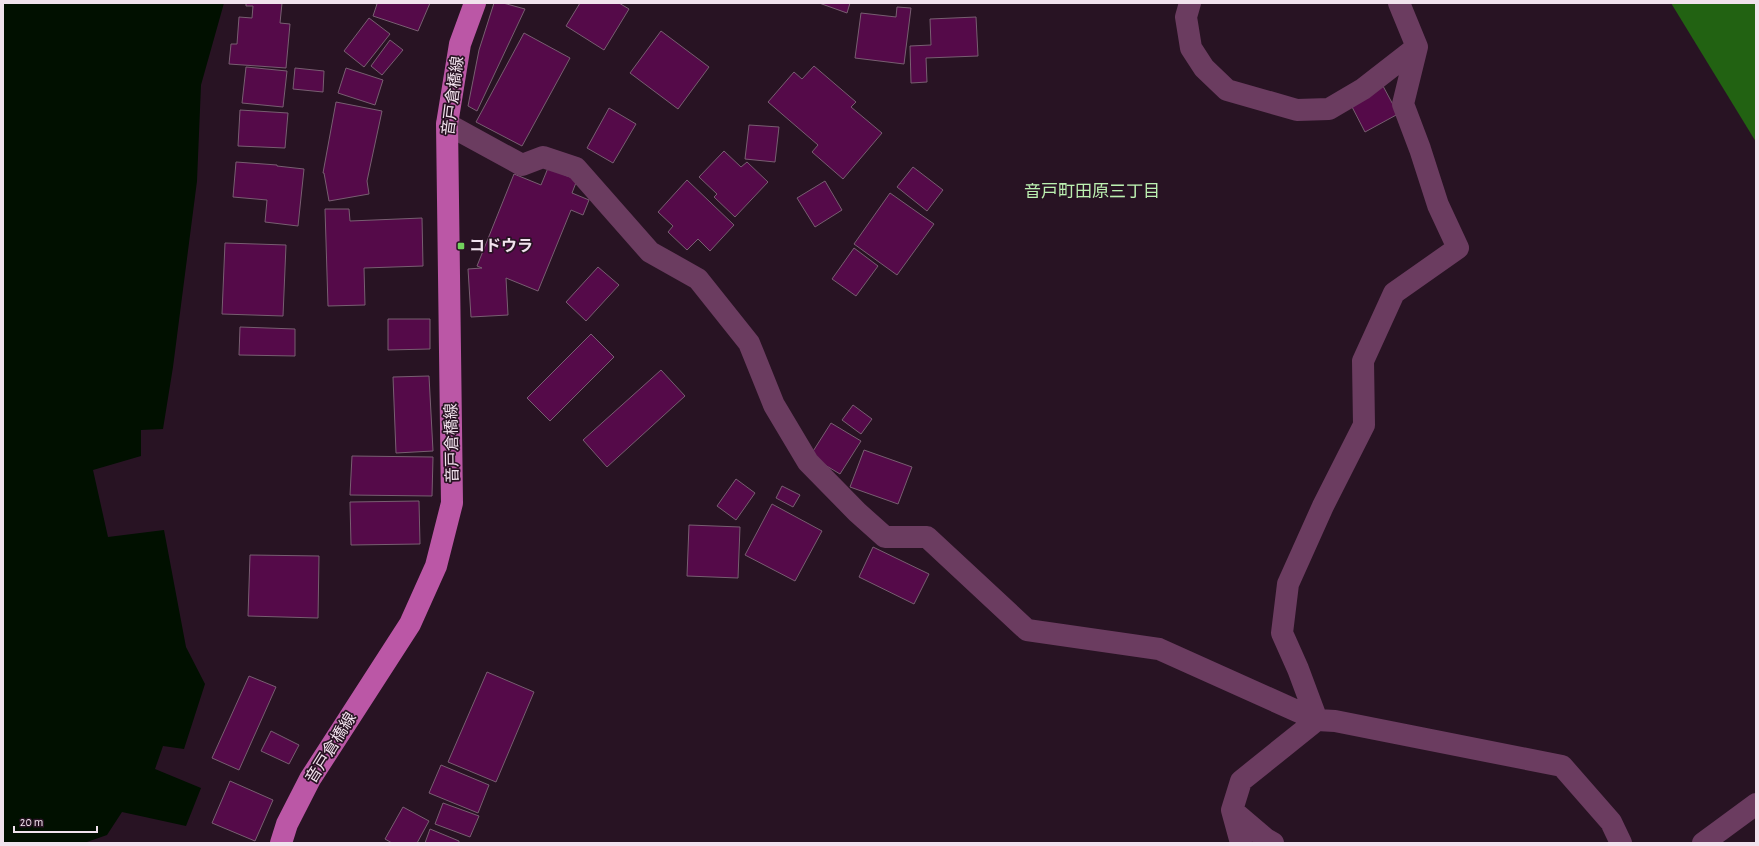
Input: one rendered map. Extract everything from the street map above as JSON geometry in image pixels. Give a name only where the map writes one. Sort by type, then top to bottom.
[{"type":"main road","name":"音戸倉橋線","points":[[282,843],[287,824],[310,779],[410,624],[436,566],[452,503],[447,124],[460,44],[475,3]]},
{"type":"street","points":[[1190,3],[1186,16],[1191,48],[1204,68],[1227,90],[1297,110],[1329,109],[1363,89],[1417,48]]},
{"type":"street","points":[[1317,720],[1298,669],[1282,633],[1288,584],[1323,506],[1364,425],[1363,361],[1394,293],[1458,248],[1438,205],[1420,149],[1403,104],[1417,48],[1399,3]]},
{"type":"street","points":[[447,124],[522,165],[543,157],[576,168],[650,252],[698,279],[749,343],[774,405],[808,462],[857,512],[885,537],[927,537],[1027,630],[1159,649],[1317,720],[1335,721],[1562,766],[1612,822],[1621,843]]},
{"type":"street","points":[[1241,843],[1232,810],[1241,781],[1317,720]]},
{"type":"street","points":[[1703,843],[1756,804]]},
{"type":"street","points":[[1232,810],[1272,843]]},
{"type":"green space","points":[[1671,3],[1756,3],[1756,142]]},
{"type":"shaded area","points":[[3,3],[224,3],[201,85],[197,181],[173,367],[163,429],[141,430],[141,456],[93,470],[108,537],[164,530],[186,647],[205,684],[184,749],[163,746],[155,769],[201,788],[186,826],[122,812],[107,835],[84,843],[3,843]]},
{"type":"building","points":[[246,3],[282,3],[280,23],[290,24],[286,68],[229,64],[231,44],[237,44],[239,17],[252,18],[253,6],[246,6]]},
{"type":"building","points":[[373,3],[430,3],[418,31],[373,16],[377,4]]},
{"type":"building","points":[[494,3],[503,3],[525,9],[477,111],[468,106],[479,50]]},
{"type":"building","points":[[580,3],[619,3],[629,9],[604,50],[566,26]]},
{"type":"building","points":[[819,3],[850,3],[847,13]]},
{"type":"building","points":[[897,7],[911,8],[904,64],[855,58],[861,13],[896,17]]},
{"type":"building","points":[[976,17],[978,56],[926,58],[927,82],[911,83],[910,46],[931,45],[930,19]]},
{"type":"building","points":[[369,18],[390,34],[364,67],[344,51]]},
{"type":"building","points":[[661,31],[709,67],[678,109],[630,73]]},
{"type":"building","points":[[524,33],[570,58],[522,146],[476,122]]},
{"type":"building","points":[[390,40],[403,50],[382,75],[371,66]]},
{"type":"building","points":[[814,66],[856,102],[851,107],[882,133],[843,179],[812,152],[818,145],[768,102],[794,72],[802,79]]},
{"type":"building","points":[[246,67],[287,71],[283,107],[242,103]]},
{"type":"building","points":[[295,68],[324,71],[323,92],[293,89]]},
{"type":"building","points":[[346,68],[383,80],[375,105],[338,93]]},
{"type":"building","points":[[1383,86],[1398,114],[1365,132],[1350,103]]},
{"type":"building","points":[[336,102],[382,111],[367,181],[369,194],[329,201],[323,173]]},
{"type":"building","points":[[609,108],[636,124],[613,163],[587,148]]},
{"type":"building","points":[[240,110],[288,113],[285,148],[238,146]]},
{"type":"building","points":[[749,125],[779,127],[775,162],[745,159]]},
{"type":"building","points":[[724,151],[741,167],[747,162],[768,182],[735,217],[714,197],[717,194],[699,177]]},
{"type":"building","points":[[236,162],[277,165],[304,169],[298,226],[265,222],[267,200],[233,197]]},
{"type":"building","points":[[913,167],[943,190],[927,211],[897,187]]},
{"type":"building","points":[[548,168],[577,180],[572,193],[589,200],[583,215],[571,210],[538,291],[506,278],[508,315],[471,317],[468,269],[482,268],[477,266],[514,174],[541,185]]},
{"type":"building","points":[[687,180],[734,225],[710,251],[698,239],[687,250],[668,232],[673,226],[658,212]]},
{"type":"building","points":[[825,181],[842,210],[815,227],[797,198]]},
{"type":"building","points":[[890,193],[934,224],[897,275],[854,244]]},
{"type":"building","points":[[325,209],[349,209],[350,221],[422,218],[423,266],[364,268],[365,305],[328,306]]},
{"type":"building","points":[[225,243],[286,245],[283,316],[222,314]]},
{"type":"building","points":[[854,248],[878,266],[856,296],[832,279]]},
{"type":"building","points":[[598,267],[619,285],[586,321],[566,302]]},
{"type":"building","points":[[388,319],[430,319],[430,349],[388,350]]},
{"type":"building","points":[[240,327],[295,329],[295,356],[239,355]]},
{"type":"building","points":[[591,334],[614,357],[550,421],[527,398]]},
{"type":"building","points":[[661,370],[685,396],[607,467],[583,440]]},
{"type":"building","points":[[429,376],[433,451],[396,453],[393,377]]},
{"type":"building","points":[[853,405],[872,419],[861,434],[842,420]]},
{"type":"building","points":[[831,423],[861,441],[840,474],[810,456]]},
{"type":"building","points":[[864,450],[912,467],[898,504],[850,487]]},
{"type":"building","points":[[352,456],[433,457],[432,496],[350,495]]},
{"type":"building","points":[[736,479],[755,493],[736,520],[717,506]]},
{"type":"building","points":[[782,486],[800,495],[793,507],[776,498]]},
{"type":"building","points":[[419,501],[420,544],[351,545],[350,502]]},
{"type":"building","points":[[772,504],[822,531],[795,581],[745,555]]},
{"type":"building","points":[[689,525],[740,527],[738,578],[687,576]]},
{"type":"building","points":[[873,547],[929,574],[914,604],[859,577]]},
{"type":"building","points":[[250,555],[319,556],[318,618],[248,616]]},
{"type":"building","points":[[487,672],[534,692],[496,782],[448,762]]},
{"type":"building","points":[[249,676],[276,687],[239,770],[212,758]]},
{"type":"building","points":[[271,731],[299,745],[289,764],[261,751]]},
{"type":"building","points":[[441,765],[489,785],[478,813],[429,793]]},
{"type":"building","points":[[230,781],[273,800],[255,841],[212,823]]},
{"type":"building","points":[[443,803],[479,816],[470,837],[435,824]]},
{"type":"building","points":[[403,807],[429,821],[417,843],[392,843],[385,839]]},
{"type":"building","points":[[430,829],[459,841],[459,843],[425,843]]},
{"type":"place","name":"コドウラ","points":[[461,246]]},
{"type":"district","name":"音戸町田原三丁目","points":[[1092,191]]}]
